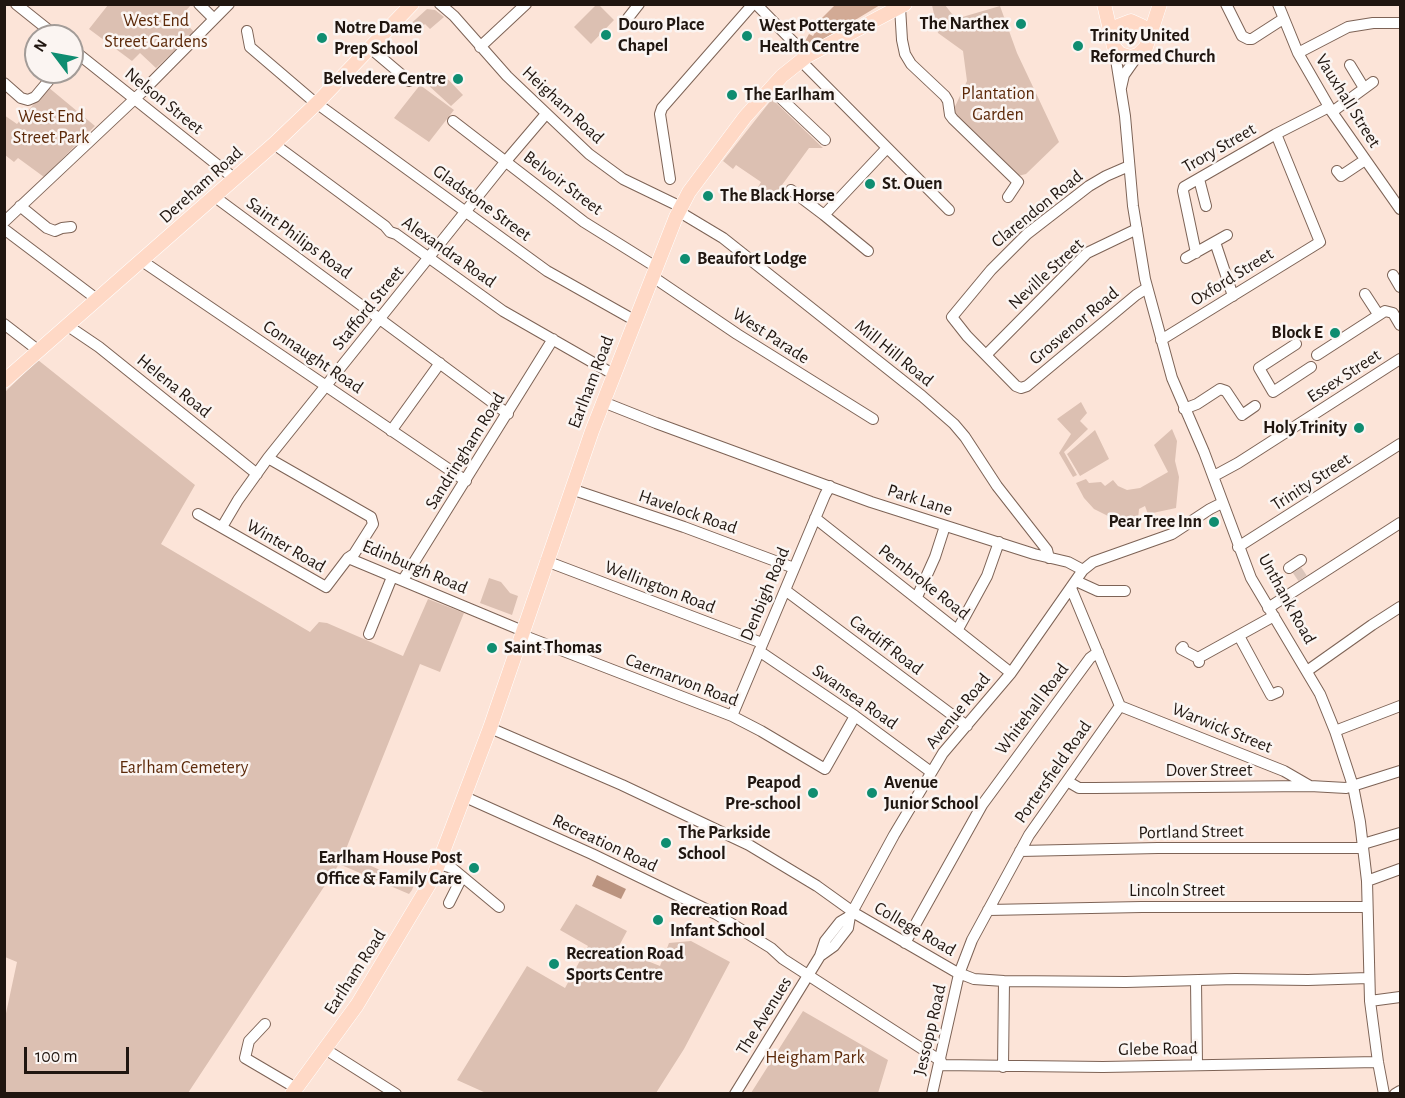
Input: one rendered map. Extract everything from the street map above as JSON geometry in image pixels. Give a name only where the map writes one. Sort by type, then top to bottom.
[{"type":"main road","name":"Dereham Road","points":[[4,381],[274,144],[317,103],[412,4]]},
{"type":"main road","name":"Unthank Road","points":[[1105,4],[1113,15],[1129,22]]},
{"type":"main road","name":"Unthank Road","points":[[1105,4],[1113,43]]},
{"type":"main road","points":[[1152,4],[1143,16],[1118,26],[1113,43],[1124,56],[1138,56],[1146,47],[1160,4]]},
{"type":"main road","name":"Earlham Road","points":[[294,1091],[357,1005],[424,895],[439,864],[490,728],[603,402],[680,209],[699,176],[770,88],[804,59],[902,6]]},
{"type":"main road","points":[[1129,22],[1142,26],[1148,39]]},
{"type":"street","points":[[16,4],[41,24]]},
{"type":"street","points":[[199,4],[214,19]]},
{"type":"street","points":[[4,222],[136,99],[229,4]]},
{"type":"street","name":"Heigham Road","points":[[440,4],[546,114],[589,154],[623,179],[680,209]]},
{"type":"street","points":[[480,47],[526,4]]},
{"type":"street","points":[[628,18],[639,4]]},
{"type":"street","points":[[670,179],[660,114],[662,108],[755,4],[887,148],[950,210]]},
{"type":"street","points":[[1226,4],[1238,30],[1248,39],[1258,36],[1283,20]]},
{"type":"street","name":"Vauxhall Street","points":[[1278,4],[1298,53],[1331,109],[1365,159],[1397,197],[1401,209]]},
{"type":"street","points":[[902,6],[902,40],[905,54],[911,64],[945,96],[953,119],[1022,182],[1008,196]]},
{"type":"street","points":[[1298,53],[1348,27],[1373,23],[1401,23]]},
{"type":"street","name":"Gladstone Street","points":[[250,35],[250,47],[317,103],[547,271],[634,320]]},
{"type":"street","name":"Unthank Road","points":[[1113,43],[1125,116],[1137,229],[1147,288],[1172,378],[1214,476],[1251,578],[1307,671],[1335,731],[1353,786],[1367,880],[1370,1001],[1377,1062],[1384,1094]]},
{"type":"street","points":[[369,48],[409,81]]},
{"type":"street","points":[[1120,91],[1124,75],[1138,56]]},
{"type":"street","name":"Nelson Street","points":[[84,59],[235,179]]},
{"type":"street","name":"Trory Street","points":[[1215,242],[1191,256],[1184,187],[1276,134],[1331,109],[1368,85],[1350,65]]},
{"type":"street","points":[[10,83],[21,98],[28,100],[35,97],[46,84]]},
{"type":"street","points":[[770,88],[825,140]]},
{"type":"street","name":"Stafford Street","points":[[222,527],[268,458],[546,114]]},
{"type":"street","name":"Belvoir Street","points":[[453,121],[577,217],[654,272]]},
{"type":"street","name":"Oxford Street","points":[[1161,340],[1320,242],[1294,196],[1276,134]]},
{"type":"street","name":"Alexandra Road","points":[[274,144],[390,232],[511,316],[614,374]]},
{"type":"street","points":[[824,215],[887,148]]},
{"type":"street","points":[[1337,171],[1341,176],[1365,159]]},
{"type":"street","name":"Clarendon Road","points":[[986,355],[954,322],[952,317],[991,270],[1027,234],[1089,186],[1129,166]]},
{"type":"street","points":[[1199,179],[1206,206]]},
{"type":"street","points":[[791,190],[868,251]]},
{"type":"street","name":"Saint Philips Road","points":[[215,197],[508,414]]},
{"type":"street","points":[[20,206],[47,228],[55,231],[71,227]]},
{"type":"street","name":"Mill Hill Road","points":[[680,209],[740,251],[954,424],[997,486],[1047,550],[1049,558]]},
{"type":"street","points":[[4,229],[98,300]]},
{"type":"street","name":"Neville Street","points":[[986,355],[1087,253],[1137,229]]},
{"type":"street","points":[[1227,235],[1215,242],[1233,296]]},
{"type":"street","name":"Connaught Road","points":[[142,261],[466,481]]},
{"type":"street","name":"West Parade","points":[[654,272],[737,334],[873,419]]},
{"type":"street","points":[[1393,275],[1401,287]]},
{"type":"street","name":"Grosvenor Road","points":[[986,355],[1016,386],[1021,388],[1027,386],[1147,288]]},
{"type":"street","points":[[1365,294],[1378,314]]},
{"type":"street","points":[[1317,355],[1385,311],[1393,313],[1399,321]]},
{"type":"street","points":[[4,324],[39,351]]},
{"type":"street","name":"Helena Road","points":[[68,326],[99,347],[257,474]]},
{"type":"street","name":"Sandringham Road","points":[[369,634],[398,579],[466,481],[553,339]]},
{"type":"street","points":[[1296,344],[1260,367],[1259,370],[1273,392],[1311,367]]},
{"type":"street","name":"Essex Street","points":[[1214,476],[1401,359]]},
{"type":"street","points":[[391,431],[440,363]]},
{"type":"street","points":[[1184,409],[1197,404],[1220,389],[1226,391],[1242,415],[1255,406]]},
{"type":"street","name":"Park Lane","points":[[603,402],[871,502],[1075,565],[1083,570]]},
{"type":"street","name":"Trinity Street","points":[[1238,547],[1401,444]]},
{"type":"street","name":"Edinburgh Road","points":[[268,458],[371,518],[373,524],[354,554],[348,558]]},
{"type":"street","name":"Denbigh Road","points":[[732,716],[830,486]]},
{"type":"street","name":"Havelock Road","points":[[571,489],[684,527],[794,568]]},
{"type":"street","points":[[1083,570],[1093,561],[1172,534],[1222,503]]},
{"type":"street","name":"Winter Road","points":[[198,514],[326,587],[348,558]]},
{"type":"street","name":"Pembroke Road","points":[[815,518],[1011,673]]},
{"type":"street","points":[[1180,651],[1198,660],[1239,636],[1271,612],[1298,571],[1401,523]]},
{"type":"street","points":[[917,597],[935,557],[945,526]]},
{"type":"street","points":[[958,629],[987,576],[999,542]]},
{"type":"street","name":"Edinburgh Road","points":[[348,558],[522,633]]},
{"type":"street","name":"Wellington Road","points":[[546,561],[761,647]]},
{"type":"street","name":"Avenue Road","points":[[851,914],[943,753],[1011,673],[1083,570]]},
{"type":"street","points":[[1073,584],[1098,591],[1125,591]]},
{"type":"street","points":[[1073,584],[1120,706]]},
{"type":"street","name":"Cardiff Road","points":[[785,590],[967,726]]},
{"type":"street","points":[[1307,671],[1401,607]]},
{"type":"street","name":"Caernarvon Road","points":[[522,633],[732,716],[825,769],[855,716]]},
{"type":"street","points":[[1239,636],[1271,695],[1278,692]]},
{"type":"street","name":"Swansea Road","points":[[761,647],[931,772]]},
{"type":"street","name":"Whitehall Road","points":[[905,943],[982,805],[1090,658],[1098,652]]},
{"type":"street","name":"Portersfield Road","points":[[959,974],[972,940],[1029,835],[1120,706]]},
{"type":"street","name":"Warwick Street","points":[[1120,706],[1284,771],[1310,786]]},
{"type":"street","points":[[1335,731],[1401,706]]},
{"type":"street","name":"College Road","points":[[490,728],[741,841],[817,886],[851,914],[959,974],[974,979],[1196,981],[1368,978]]},
{"type":"street","name":"Dover Street","points":[[1067,781],[1079,788],[1310,786],[1347,788],[1401,771]]},
{"type":"street","name":"Recreation Road","points":[[465,797],[592,854],[716,914],[771,948],[783,959],[940,1063]]},
{"type":"street","name":"Portland Street","points":[[1020,851],[1363,846],[1401,833]]},
{"type":"street","points":[[439,864],[452,868],[499,907]]},
{"type":"street","points":[[1367,880],[1401,869]]},
{"type":"street","points":[[449,903],[462,877]]},
{"type":"street","name":"Lincoln Street","points":[[988,910],[1367,907]]},
{"type":"street","name":"The Avenues","points":[[735,1094],[820,956],[834,946],[848,928],[851,914]]},
{"type":"street","name":"Jessopp Road","points":[[932,1094],[959,974]]},
{"type":"street","points":[[1003,1067],[1004,981]]},
{"type":"street","points":[[1196,981],[1197,1064]]},
{"type":"street","points":[[1370,1001],[1401,997]]},
{"type":"street","points":[[265,1024],[249,1041],[245,1058],[294,1091]]},
{"type":"street","points":[[325,1049],[396,1094]]},
{"type":"street","name":"Glebe Road","points":[[940,1063],[1003,1067],[1377,1062]]},
{"type":"street","points":[[1395,1094],[1401,1091]]},
{"type":"green space","points":[[597,4],[614,20],[591,44],[574,27]]},
{"type":"green space","name":"West End Street Gardens","points":[[108,5],[191,5],[180,17],[194,32],[156,68],[140,53],[132,61],[89,29]]},
{"type":"green space","name":"Plantation Garden","points":[[932,5],[945,5],[952,14],[959,18],[1000,6],[1017,53],[1059,142],[1026,174],[1018,176],[952,113],[967,81],[963,51],[938,33]]},
{"type":"green space","points":[[427,9],[435,10],[444,17],[430,29],[425,24],[412,36],[405,29]]},
{"type":"green space","points":[[441,72],[463,95],[451,106],[428,85]]},
{"type":"green space","points":[[420,85],[454,110],[429,142],[394,118]]},
{"type":"green space","name":"West End Street Park","points":[[48,87],[95,126],[44,177],[18,158],[14,162],[5,155],[4,115],[17,124]]},
{"type":"green space","points":[[772,99],[823,148],[809,148],[771,200],[756,191],[761,182],[736,165],[733,169],[723,161]]},
{"type":"green space","name":"Earlham Cemetery","points":[[38,360],[195,485],[161,544],[310,632],[319,622],[327,623],[403,656],[428,599],[464,613],[440,672],[420,664],[344,854],[414,885],[412,890],[409,894],[339,864],[188,1093],[5,1093],[5,1018],[17,962],[5,957],[5,392]]},
{"type":"green space","points":[[1081,402],[1087,413],[1080,421],[1088,429],[1064,452],[1077,475],[1073,477],[1059,453],[1071,434],[1057,419]]},
{"type":"green space","points":[[1172,429],[1177,441],[1175,461],[1179,477],[1176,508],[1148,514],[1145,506],[1139,509],[1138,519],[1116,520],[1094,509],[1084,498],[1076,483],[1086,479],[1089,483],[1101,482],[1105,486],[1113,480],[1118,486],[1127,490],[1140,488],[1168,472],[1154,445]]},
{"type":"green space","points":[[1095,430],[1109,459],[1080,476],[1067,454]]},
{"type":"green space","points":[[489,578],[501,582],[510,593],[518,596],[512,615],[480,603]]},
{"type":"green space","points":[[576,904],[627,931],[614,955],[627,962],[635,956],[660,966],[669,943],[691,941],[730,962],[684,1049],[656,1093],[486,1093],[457,1080],[527,966],[565,988],[588,946],[560,930]]},
{"type":"green space","name":"Heigham Park","points":[[803,1011],[888,1060],[878,1093],[751,1093]]},
{"type":"shaded area","points":[[835,5],[880,5],[807,49],[803,45],[809,34],[813,36],[820,24],[818,22]]},
{"type":"shaded area","points":[[597,875],[626,889],[621,899],[592,886]]},
{"type":"tunnel","points":[[1297,570],[1303,579]]},
{"type":"place","name":"The Narthex","points":[[1021,24]]},
{"type":"place","name":"Douro Place Chapel","points":[[606,35]]},
{"type":"place","name":"West Pottergate Health Centre","points":[[747,36]]},
{"type":"place","name":"Notre Dame Prep School","points":[[322,38]]},
{"type":"place","name":"Trinity United Reformed Church","points":[[1078,46]]},
{"type":"place","name":"Belvedere Centre","points":[[458,79]]},
{"type":"place","name":"The Earlham","points":[[732,95]]},
{"type":"place","name":"St. Ouen","points":[[870,184]]},
{"type":"place","name":"The Black Horse","points":[[708,196]]},
{"type":"place","name":"Beaufort Lodge","points":[[685,259]]},
{"type":"place","name":"Block E","points":[[1335,333]]},
{"type":"place","name":"Holy Trinity","points":[[1359,428]]},
{"type":"place","name":"Pear Tree Inn","points":[[1214,522]]},
{"type":"place","name":"Saint Thomas","points":[[492,648]]},
{"type":"place","name":"Peapod Pre-school","points":[[813,793]]},
{"type":"place","name":"Avenue Junior School","points":[[872,793]]},
{"type":"place","name":"The Parkside School","points":[[666,843]]},
{"type":"place","name":"Earlham House Post Office & Family Care","points":[[474,868]]},
{"type":"place","name":"Recreation Road Infant School","points":[[658,920]]},
{"type":"place","name":"Recreation Road Sports Centre","points":[[554,964]]}]
